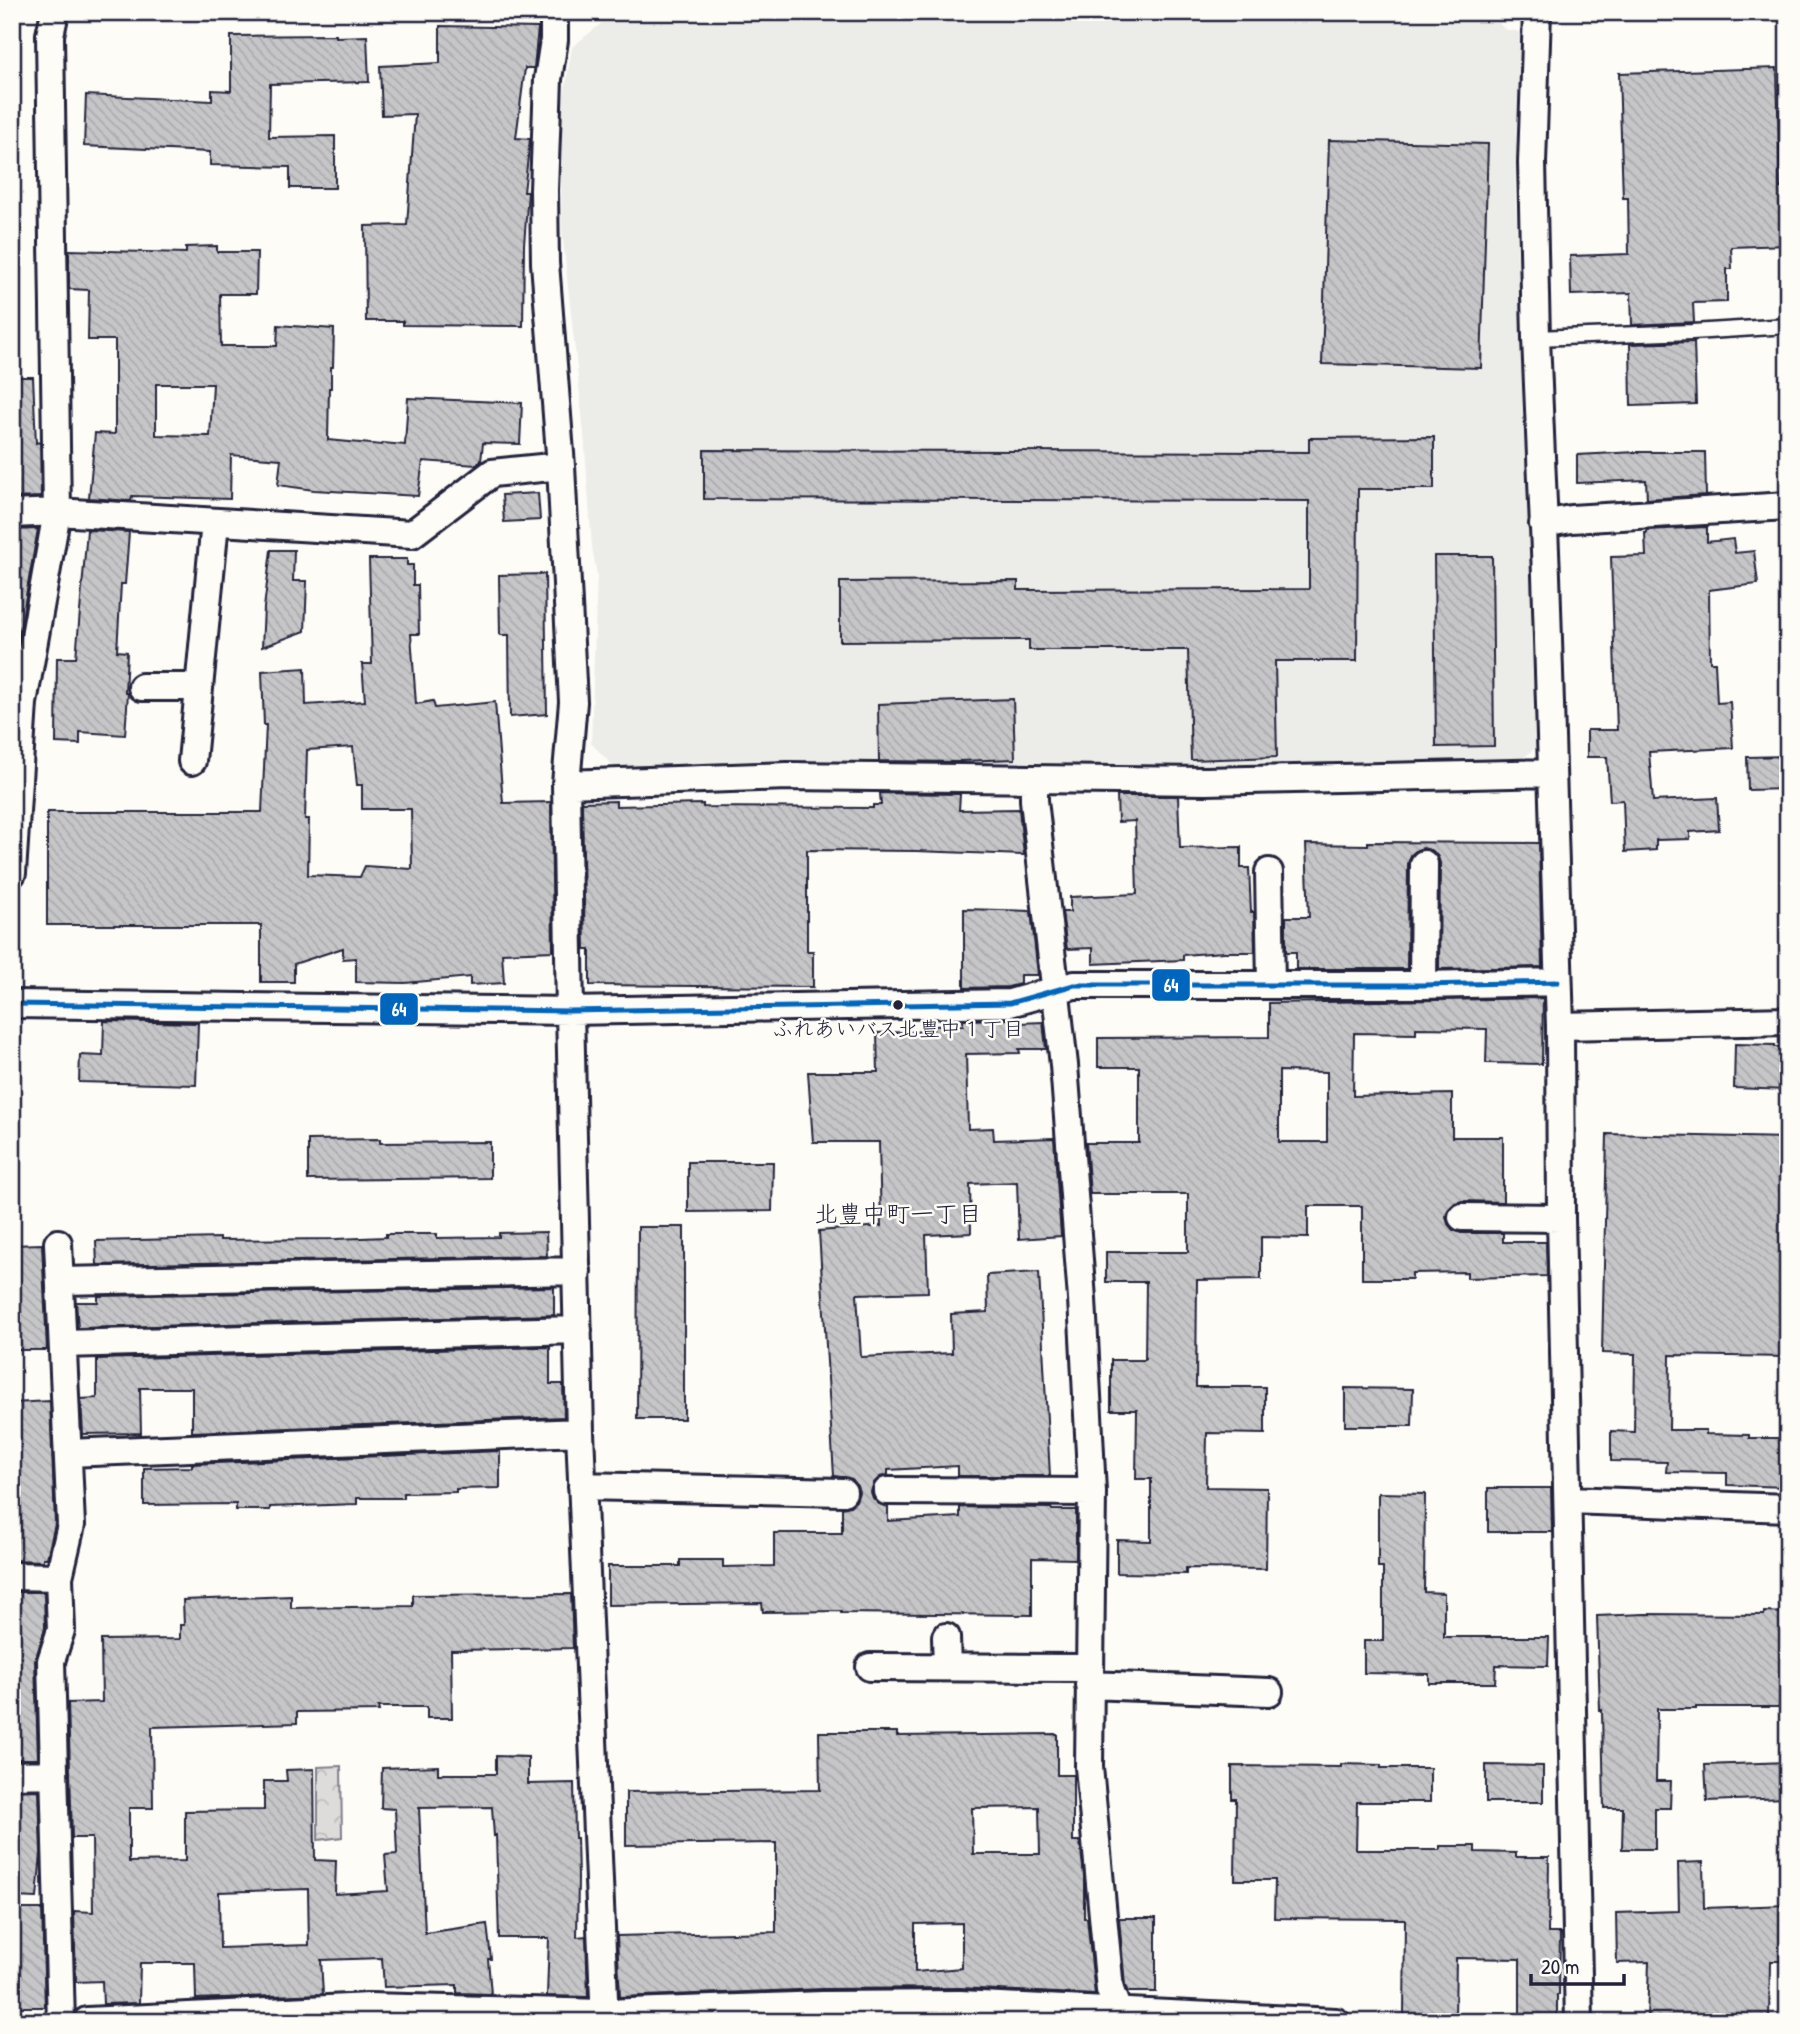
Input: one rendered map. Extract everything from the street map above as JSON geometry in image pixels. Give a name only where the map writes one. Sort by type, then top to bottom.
[{"type":"street","points":[[12,873],[23,704],[57,512],[50,35],[55,12]]},
{"type":"street","points":[[554,12],[554,40],[548,79],[544,190],[545,263],[561,466],[573,702],[566,784],[580,1432],[605,2017]]},
{"type":"street","points":[[1537,12],[1532,163],[1560,1026],[1561,1218],[1579,2022]]},
{"type":"street","points":[[12,514],[57,512],[412,534],[492,473],[561,466]]},
{"type":"street","points":[[1543,524],[1571,519],[1788,506]]},
{"type":"street","points":[[191,761],[215,522]]},
{"type":"street","points":[[142,687],[199,687]]},
{"type":"street","points":[[566,784],[787,776],[1206,781],[1552,773]]},
{"type":"street","points":[[1034,779],[1034,800],[1065,1065],[1081,1285],[1092,1492],[1088,1767],[1110,1990],[1118,2016]]},
{"type":"street","points":[[1423,985],[1424,864]]},
{"type":"street","points":[[1269,872],[1270,985]]},
{"type":"street","points":[[12,1004],[570,1011],[1010,1003],[1074,985],[1423,985],[1558,982]]},
{"type":"street","points":[[1560,1026],[1788,1021]]},
{"type":"street","points":[[1462,1217],[1561,1218]]},
{"type":"street","points":[[58,1243],[71,1525],[59,1577],[61,1630],[51,1661],[61,2022]]},
{"type":"street","points":[[60,1282],[577,1271]]},
{"type":"street","points":[[63,1343],[578,1330]]},
{"type":"street","points":[[68,1453],[580,1432]]},
{"type":"street","points":[[582,1486],[843,1492]]},
{"type":"street","points":[[887,1491],[1092,1492]]},
{"type":"street","points":[[1568,1500],[1788,1508]]},
{"type":"street","points":[[12,1576],[59,1577]]},
{"type":"street","points":[[946,1637],[947,1667]]},
{"type":"street","points":[[870,1667],[947,1667],[1269,1692]]},
{"type":"street","points":[[12,1775],[53,1774]]},
{"type":"street","points":[[87,2021],[369,2007],[605,2017],[823,2005],[946,2004],[1118,2016],[1336,2022]]},
{"type":"lane","points":[[1536,338],[1788,326]]},
{"type":"shaded area","points":[[602,23],[1499,23],[1504,29],[1520,32],[1515,185],[1538,745],[1514,767],[613,766],[591,743],[597,575],[592,547],[584,433],[562,230],[560,120],[572,47]]},
{"type":"green space","points":[[341,1766],[342,1837],[318,1840],[318,1767]]},
{"type":"building","points":[[440,26],[538,28],[534,68],[525,68],[516,138],[530,139],[524,192],[528,192],[523,326],[403,325],[403,321],[366,321],[365,226],[407,225],[415,114],[382,115],[380,66],[440,63]]},
{"type":"building","points":[[231,36],[367,36],[369,82],[270,84],[269,137],[335,136],[335,188],[290,188],[290,167],[210,165],[210,152],[84,146],[86,95],[212,101],[212,90],[231,91]]},
{"type":"building","points":[[1777,68],[1780,188],[1788,187],[1788,245],[1731,247],[1732,269],[1727,269],[1727,302],[1693,303],[1694,322],[1632,325],[1631,293],[1571,295],[1570,256],[1629,254],[1628,198],[1623,198],[1619,73]]},
{"type":"building","points":[[1329,140],[1488,144],[1481,368],[1322,364]]},
{"type":"building","points":[[217,246],[217,252],[257,252],[256,294],[220,294],[221,346],[277,346],[278,325],[334,329],[328,440],[405,445],[408,398],[522,403],[520,444],[483,443],[481,461],[476,465],[423,461],[418,496],[314,490],[278,485],[281,459],[231,455],[230,499],[132,496],[131,501],[89,498],[95,433],[115,434],[115,340],[88,340],[89,290],[69,289],[69,250],[186,253],[186,247]],"holes":[[[156,384],[213,384],[210,436],[156,435]]]},
{"type":"building","points":[[1694,342],[1696,404],[1631,406],[1630,344]]},
{"type":"building","points":[[12,377],[33,377],[36,443],[40,442],[41,497],[12,498]]},
{"type":"building","points":[[1434,437],[1434,489],[1358,489],[1357,661],[1275,661],[1277,757],[1191,760],[1188,650],[1029,650],[1029,640],[840,641],[840,582],[1018,581],[1018,590],[1309,589],[1309,501],[704,499],[704,450],[1309,452],[1309,438]]},
{"type":"building","points":[[1705,452],[1706,495],[1647,499],[1646,480],[1577,483],[1577,455]]},
{"type":"building","points":[[538,493],[540,520],[504,522],[502,495]]},
{"type":"building","points":[[1707,527],[1707,542],[1733,539],[1735,553],[1754,551],[1758,584],[1709,590],[1710,662],[1715,662],[1717,703],[1730,702],[1733,748],[1649,752],[1653,801],[1717,798],[1719,830],[1690,832],[1690,839],[1656,840],[1656,850],[1625,852],[1623,800],[1610,801],[1607,757],[1587,757],[1587,730],[1617,730],[1611,557],[1646,556],[1647,530]]},
{"type":"building","points":[[38,529],[12,674],[12,536],[14,530]]},
{"type":"building","points":[[87,530],[129,532],[125,584],[121,584],[117,651],[127,652],[125,735],[80,732],[80,744],[56,743],[57,658],[76,658]]},
{"type":"building","points":[[271,550],[294,550],[293,581],[307,581],[305,631],[262,647],[264,608]]},
{"type":"building","points":[[1434,556],[1492,556],[1494,746],[1436,747]]},
{"type":"building","points":[[369,559],[407,559],[407,565],[413,565],[413,585],[418,585],[419,634],[411,634],[416,704],[433,701],[435,708],[495,702],[503,803],[551,802],[553,951],[502,953],[504,983],[470,985],[470,977],[405,983],[356,982],[356,958],[343,959],[343,948],[294,964],[294,982],[261,982],[261,925],[47,925],[47,812],[262,812],[266,725],[262,671],[305,668],[306,705],[365,701],[362,664],[372,664]],"holes":[[[353,747],[357,785],[362,785],[362,809],[411,809],[412,869],[365,866],[360,877],[308,875],[309,819],[305,819],[307,750]]]},
{"type":"building","points":[[545,574],[547,714],[510,717],[509,635],[500,635],[499,575]]},
{"type":"building","points":[[1013,699],[1015,759],[960,762],[879,761],[878,704]]},
{"type":"building","points":[[1788,756],[1788,789],[1748,790],[1747,757]]},
{"type":"building","points":[[880,793],[960,794],[959,810],[1019,809],[1024,855],[807,850],[807,951],[813,951],[813,987],[590,985],[590,950],[585,950],[582,802],[616,801],[616,806],[703,804],[703,807],[873,808],[873,805],[881,805]]},
{"type":"building","points":[[1117,796],[1178,796],[1180,848],[1241,847],[1241,868],[1249,868],[1255,952],[1183,955],[1183,960],[1093,964],[1093,948],[1067,949],[1062,912],[1070,912],[1070,897],[1137,894],[1135,821],[1118,822]]},
{"type":"building","points":[[1368,842],[1539,843],[1542,967],[1439,969],[1440,863],[1433,851],[1423,848],[1411,855],[1408,864],[1407,969],[1296,969],[1296,952],[1286,952],[1286,917],[1309,917],[1306,844],[1368,845]]},
{"type":"building","points":[[964,909],[1031,911],[1038,975],[1020,975],[1020,984],[1008,987],[964,988]]},
{"type":"building","points":[[1543,998],[1542,1064],[1486,1063],[1487,1029],[1416,1028],[1416,1034],[1354,1033],[1353,1096],[1452,1094],[1452,1137],[1503,1137],[1503,1202],[1455,1203],[1446,1216],[1448,1224],[1461,1233],[1503,1233],[1503,1242],[1546,1242],[1547,1276],[1467,1278],[1467,1272],[1412,1273],[1412,1279],[1362,1279],[1362,1206],[1308,1206],[1308,1238],[1261,1237],[1261,1279],[1197,1280],[1196,1387],[1265,1387],[1265,1434],[1207,1433],[1206,1487],[1267,1488],[1266,1569],[1186,1568],[1186,1574],[1117,1573],[1117,1540],[1151,1541],[1151,1479],[1136,1479],[1137,1410],[1111,1410],[1111,1360],[1145,1360],[1146,1282],[1106,1282],[1106,1252],[1188,1252],[1188,1194],[1090,1194],[1086,1143],[1139,1143],[1139,1067],[1098,1067],[1098,1038],[1269,1037],[1269,1003]],"holes":[[[1279,1071],[1327,1072],[1327,1142],[1279,1142]]]},
{"type":"building","points":[[1019,1017],[1019,1023],[1043,1022],[1046,1049],[1019,1049],[1020,1053],[966,1054],[968,1129],[993,1128],[994,1140],[1054,1138],[1061,1236],[1019,1239],[1017,1182],[970,1184],[971,1233],[926,1235],[928,1292],[857,1294],[861,1357],[952,1353],[951,1314],[988,1312],[987,1275],[1039,1272],[1050,1476],[958,1476],[958,1466],[888,1470],[888,1475],[880,1477],[874,1483],[871,1492],[879,1504],[888,1507],[888,1521],[960,1517],[960,1507],[1076,1510],[1076,1559],[1032,1558],[1032,1615],[763,1612],[762,1603],[608,1605],[608,1566],[680,1566],[680,1560],[723,1560],[723,1567],[774,1566],[774,1533],[842,1533],[842,1508],[856,1501],[859,1492],[852,1479],[834,1476],[819,1231],[881,1226],[879,1142],[813,1142],[808,1072],[878,1072],[877,1033],[933,1031],[933,1026],[963,1025],[963,1020]]},
{"type":"building","points":[[104,1021],[198,1023],[196,1085],[79,1082],[80,1055],[103,1056]]},
{"type":"building","points":[[1735,1044],[1788,1047],[1788,1090],[1734,1088]]},
{"type":"building","points":[[1607,1134],[1788,1138],[1788,1357],[1670,1355],[1669,1430],[1706,1430],[1706,1434],[1749,1435],[1749,1438],[1788,1438],[1788,1487],[1727,1485],[1727,1473],[1666,1472],[1667,1462],[1611,1461],[1611,1431],[1634,1432],[1635,1354],[1602,1353]]},
{"type":"building","points":[[380,1139],[380,1143],[490,1142],[490,1178],[308,1180],[308,1140]]},
{"type":"building","points":[[688,1162],[773,1162],[772,1211],[688,1212]]},
{"type":"building","points":[[638,1227],[684,1227],[684,1419],[637,1419]]},
{"type":"building","points":[[546,1232],[547,1256],[97,1265],[96,1241],[336,1239],[386,1237],[386,1234],[437,1234],[437,1238],[499,1237],[499,1233]]},
{"type":"building","points":[[42,1244],[47,1350],[12,1350],[12,1245]]},
{"type":"building","points":[[554,1287],[554,1315],[78,1328],[76,1302],[98,1302],[98,1296]]},
{"type":"building","points":[[550,1347],[550,1384],[563,1384],[564,1417],[192,1432],[192,1388],[140,1388],[141,1433],[83,1434],[81,1399],[97,1398],[97,1359]]},
{"type":"building","points":[[1345,1388],[1413,1389],[1412,1426],[1345,1426]]},
{"type":"building","points":[[50,1401],[55,1524],[47,1558],[43,1558],[43,1561],[12,1560],[12,1403]]},
{"type":"building","points":[[500,1451],[500,1488],[403,1493],[403,1498],[357,1498],[357,1504],[270,1507],[270,1510],[236,1510],[236,1504],[144,1505],[144,1468]]},
{"type":"building","points":[[1488,1488],[1551,1488],[1552,1532],[1488,1532]]},
{"type":"building","points":[[1378,1493],[1425,1494],[1424,1592],[1444,1593],[1444,1637],[1549,1637],[1548,1666],[1496,1665],[1495,1683],[1429,1683],[1429,1674],[1364,1673],[1364,1641],[1383,1641],[1383,1567],[1378,1567]]},
{"type":"building","points":[[12,1592],[44,1592],[45,1628],[35,1661],[38,1759],[12,1759]]},
{"type":"building","points":[[571,1594],[573,1648],[451,1650],[452,1718],[427,1718],[427,1707],[378,1707],[379,1711],[297,1712],[297,1723],[152,1727],[153,1808],[129,1808],[129,1862],[185,1861],[185,1811],[264,1810],[264,1781],[287,1781],[286,1770],[314,1769],[315,1860],[336,1861],[335,1894],[388,1891],[385,1855],[397,1854],[395,1809],[381,1808],[382,1768],[438,1766],[438,1774],[496,1774],[496,1756],[528,1757],[528,1784],[574,1783],[578,1878],[577,1937],[586,1936],[588,1997],[547,1996],[549,1938],[499,1938],[496,1835],[494,1836],[492,1807],[419,1808],[425,1933],[487,1924],[491,1994],[457,1993],[457,1985],[384,1987],[382,1958],[321,1960],[323,1994],[196,1999],[195,1963],[140,1963],[139,2003],[103,2004],[102,1981],[76,1982],[74,1911],[93,1912],[92,1838],[72,1838],[68,1703],[102,1702],[101,1640],[180,1639],[180,1625],[184,1625],[183,1600],[291,1596],[291,1608],[413,1606],[413,1595]],"holes":[[[308,1889],[309,1945],[220,1948],[219,1892]]]},
{"type":"building","points":[[1764,1612],[1788,1613],[1788,1707],[1657,1709],[1656,1781],[1671,1781],[1670,1808],[1655,1808],[1655,1849],[1622,1849],[1623,1808],[1604,1808],[1597,1616],[1764,1615]]},
{"type":"building","points":[[819,1732],[897,1732],[897,1736],[1057,1734],[1057,1775],[1073,1775],[1073,1841],[1080,1841],[1084,1877],[1084,1918],[1087,1918],[1095,1995],[960,1988],[823,1989],[620,1997],[617,1936],[776,1932],[776,1843],[626,1845],[626,1792],[820,1790]],"holes":[[[1039,1807],[1040,1854],[973,1854],[972,1808]],[[962,1923],[962,1968],[915,1972],[915,1924]]]},
{"type":"building","points":[[1788,1762],[1788,1798],[1707,1801],[1705,1765]]},
{"type":"building","points":[[1341,1764],[1381,1765],[1381,1768],[1430,1768],[1430,1802],[1357,1802],[1356,1850],[1440,1850],[1440,1846],[1475,1846],[1475,1852],[1516,1853],[1516,1857],[1549,1857],[1548,1933],[1560,1933],[1557,2022],[1520,2022],[1520,1959],[1456,1958],[1455,2018],[1404,2018],[1405,1919],[1274,1918],[1275,1880],[1235,1880],[1236,1799],[1232,1799],[1232,1766],[1341,1767]]},
{"type":"building","points":[[1486,1765],[1543,1766],[1543,1802],[1486,1802]]},
{"type":"building","points":[[39,1790],[41,1853],[37,1898],[13,1897],[17,1840],[12,1840],[12,1791]]},
{"type":"building","points":[[1703,1862],[1704,1908],[1788,1905],[1788,1961],[1770,1961],[1769,2021],[1647,2021],[1649,1962],[1617,1963],[1616,1913],[1679,1911],[1678,1863]]},
{"type":"building","points":[[19,1909],[42,1909],[45,2007],[18,2007]]},
{"type":"building","points":[[1119,1918],[1156,1918],[1156,1992],[1128,1992],[1125,1986]]},
{"type":"building","points":[[823,2021],[1001,2022],[796,2022]]},
{"type":"transit line","name":"64","points":[[12,1004],[570,1011],[1010,1003],[1074,985],[1423,985],[1558,982]]},
{"type":"place","name":"ふれあいバス北豊中１丁目","points":[[898,1005]]},
{"type":"district","name":"北豊中町一丁目","points":[[898,1214]]}]
